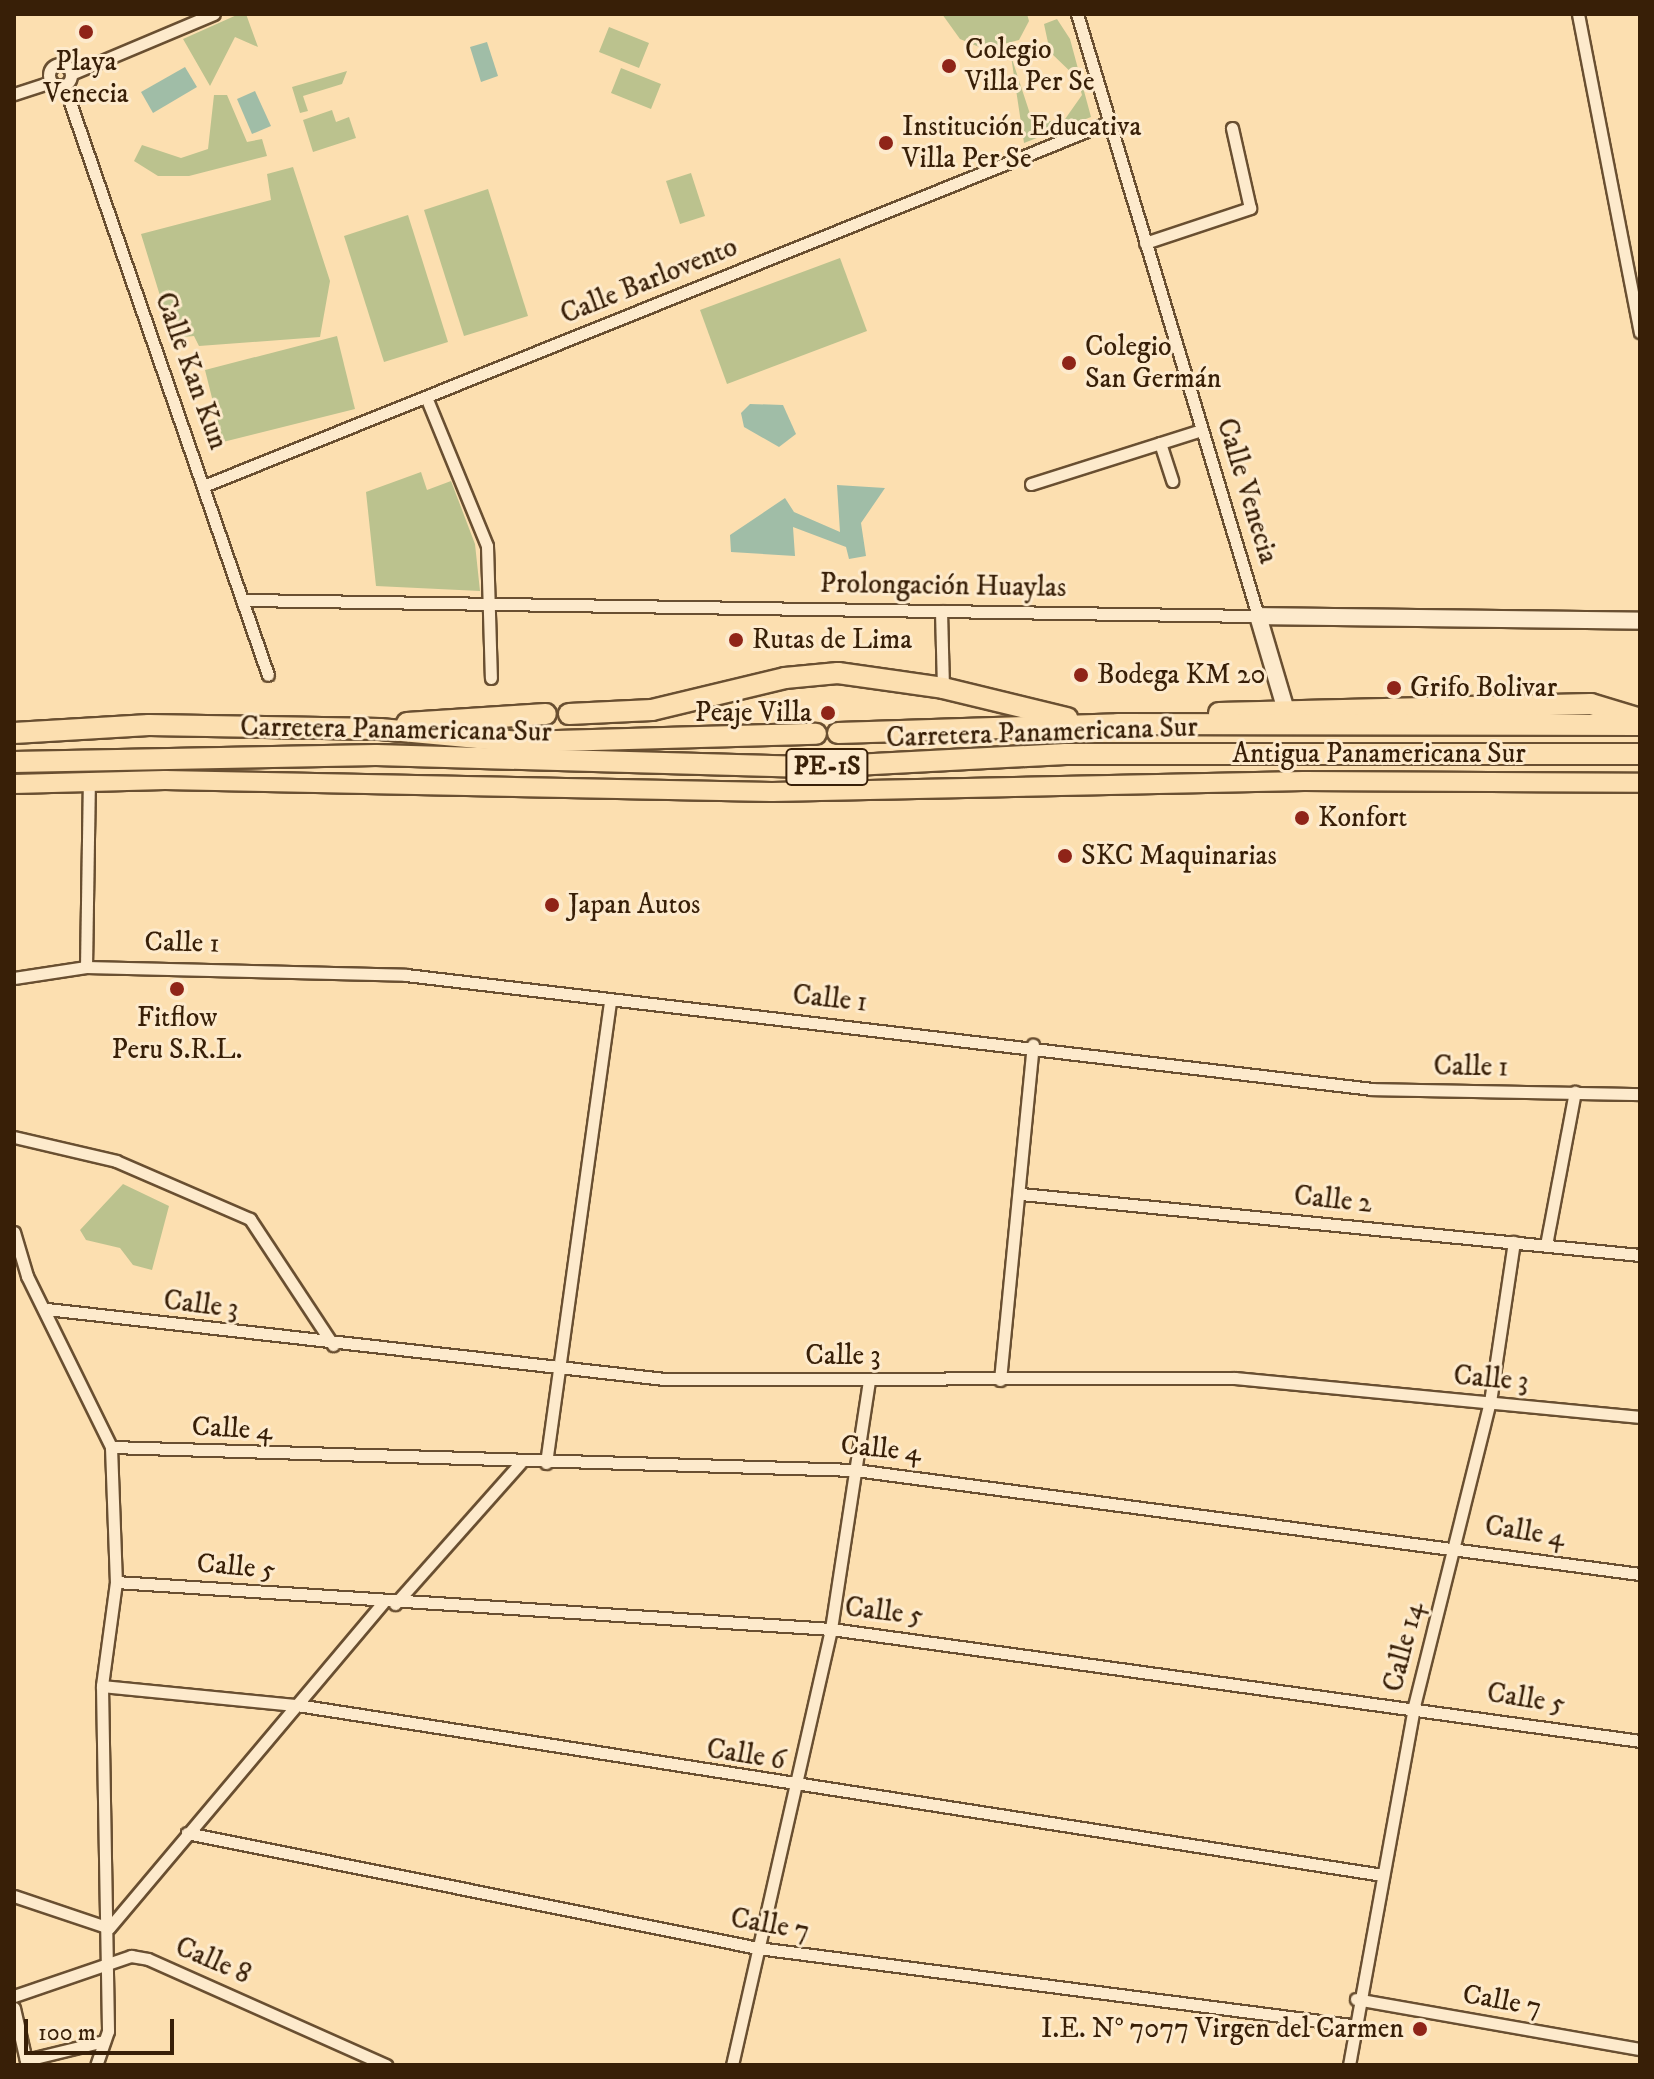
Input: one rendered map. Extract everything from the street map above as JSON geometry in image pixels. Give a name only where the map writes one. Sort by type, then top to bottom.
[{"type":"highway","name":"Carretera Panamericana Sur","points":[[569,714],[652,710],[838,673],[943,688],[1094,724]]},
{"type":"highway","points":[[1118,724],[1285,707],[1591,704],[1640,722]]},
{"type":"highway","name":"Carretera Panamericana Sur","points":[[380,729],[546,714]]},
{"type":"highway","name":"Carretera Panamericana Sur","points":[[838,733],[1094,724],[1640,722]]},
{"type":"highway","name":"Carretera Panamericana Sur","points":[[14,733],[149,725],[380,729],[521,742],[816,734]]},
{"type":"highway","name":"Carretera Panamericana Sur","points":[[14,762],[376,755],[831,767],[1066,754],[1640,754]]},
{"type":"main road","name":"Antigua Panamericana Sur","points":[[14,784],[89,780],[772,792],[1304,781],[1640,783]]},
{"type":"street","points":[[14,94],[51,82],[64,85],[71,74],[214,14]]},
{"type":"street","name":"Calle Venecia","points":[[1077,14],[1285,707]]},
{"type":"street","points":[[1578,14],[1640,332]]},
{"type":"street","points":[[51,82],[54,66],[71,74]]},
{"type":"street","name":"Calle Kan Kun","points":[[64,85],[246,600],[268,675]]},
{"type":"street","name":"Calle Barlovento","points":[[206,485],[1109,122]]},
{"type":"street","points":[[1145,243],[1250,208],[1232,128]]},
{"type":"street","points":[[426,397],[485,537],[493,604],[491,678]]},
{"type":"street","points":[[1031,484],[1201,430]]},
{"type":"street","points":[[1160,443],[1172,481]]},
{"type":"street","name":"Prolongación Huaylas","points":[[246,600],[1640,621]]},
{"type":"street","points":[[941,611],[943,688]]},
{"type":"street","points":[[86,967],[89,780]]},
{"type":"street","name":"Calle 1","points":[[14,978],[86,967],[406,975],[1033,1045],[1372,1089],[1640,1094]]},
{"type":"street","points":[[546,1463],[610,1000]]},
{"type":"street","points":[[1000,1380],[1021,1194],[1033,1045]]},
{"type":"street","points":[[1546,1245],[1575,1092]]},
{"type":"street","points":[[14,1137],[116,1161],[250,1219],[333,1345]]},
{"type":"street","name":"Calle 2","points":[[1021,1194],[1640,1255]]},
{"type":"street","points":[[14,1232],[27,1276],[47,1309],[111,1447],[116,1582],[102,1686],[109,1928],[104,2041],[96,2065]]},
{"type":"street","name":"Calle 14","points":[[1349,2065],[1351,2025],[1414,1706],[1490,1402],[1514,1242]]},
{"type":"street","name":"Calle 3","points":[[47,1309],[333,1345],[664,1379],[1235,1378],[1640,1417]]},
{"type":"street","points":[[732,2065],[799,1788],[831,1629],[869,1381]]},
{"type":"street","name":"Calle 4","points":[[111,1447],[520,1463],[855,1470],[1455,1545],[1640,1574]]},
{"type":"street","points":[[109,1928],[297,1705],[520,1463]]},
{"type":"street","name":"Calle 5","points":[[116,1582],[389,1604],[831,1629],[1414,1706],[1640,1741]]},
{"type":"street","name":"Calle 6","points":[[102,1686],[297,1705],[799,1788],[1382,1875]]},
{"type":"street","name":"Calle 7","points":[[187,1833],[758,1948],[1351,2025]]},
{"type":"street","points":[[14,1896],[109,1928]]},
{"type":"street","name":"Calle 8","points":[[14,1996],[106,1965],[148,1959],[386,2065]]},
{"type":"street","name":"Calle 7","points":[[1356,1999],[1640,2049]]},
{"type":"street","points":[[14,2008],[26,2063],[104,2041]]},
{"type":"green space","points":[[239,14],[246,14],[258,47],[235,37],[210,86],[183,39]]},
{"type":"green space","points":[[942,14],[1027,14],[1029,21],[1019,40],[984,49],[960,39]]},
{"type":"green space","points":[[1057,19],[1070,39],[1091,117],[1024,143],[1011,56],[1032,120],[1063,122],[1082,95],[1077,78],[1050,52],[1044,24]]},
{"type":"green space","points":[[609,27],[649,43],[639,68],[599,52]]},
{"type":"green space","points":[[621,68],[661,84],[651,109],[611,93]]},
{"type":"green space","points":[[347,71],[342,84],[303,96],[308,111],[300,113],[292,87]]},
{"type":"green space","points":[[214,95],[227,95],[247,142],[262,139],[267,156],[189,176],[158,176],[134,161],[142,145],[181,158],[208,149]]},
{"type":"green space","points":[[332,110],[336,122],[349,117],[356,138],[313,152],[303,120]]},
{"type":"green space","points":[[293,167],[330,281],[320,337],[199,346],[194,336],[173,338],[141,234],[271,200],[267,174]]},
{"type":"green space","points":[[691,173],[705,216],[680,224],[666,181]]},
{"type":"green space","points":[[488,189],[528,316],[464,336],[424,210]]},
{"type":"green space","points":[[408,215],[448,342],[384,362],[344,236]]},
{"type":"green space","points":[[840,258],[867,331],[727,384],[700,310]]},
{"type":"green space","points":[[337,336],[355,409],[223,442],[205,370]]},
{"type":"green space","points":[[421,472],[427,490],[451,481],[475,544],[480,591],[376,586],[366,492]]},
{"type":"green space","points":[[123,1184],[169,1206],[152,1270],[133,1265],[120,1248],[86,1240],[80,1230]]},
{"type":"shaded area","points":[[487,42],[498,76],[481,82],[470,47]]},
{"type":"shaded area","points":[[185,67],[197,87],[153,113],[141,92]]},
{"type":"shaded area","points":[[255,91],[271,126],[252,134],[237,99]]},
{"type":"shaded area","points":[[750,404],[783,405],[796,434],[779,447],[744,427],[741,413]]},
{"type":"shaded area","points":[[837,485],[885,488],[861,523],[866,556],[849,559],[846,547],[793,527],[795,556],[731,552],[730,535],[785,498],[794,512],[840,532]]},
{"type":"place","name":"Playa Venecia","points":[[86,32]]},
{"type":"place","name":"Colegio Villa Per Se","points":[[949,66]]},
{"type":"place","name":"Institución Educativa Villa Per Se","points":[[886,143]]},
{"type":"place","name":"Colegio San Germán","points":[[1069,363]]},
{"type":"place","name":"Rutas de Lima","points":[[736,640]]},
{"type":"place","name":"Bodega KM 20","points":[[1081,675]]},
{"type":"place","name":"Grifo Bolivar","points":[[1394,688]]},
{"type":"place","name":"Peaje Villa","points":[[828,713]]},
{"type":"place","name":"Konfort","points":[[1302,818]]},
{"type":"place","name":"SKC Maquinarias","points":[[1065,856]]},
{"type":"place","name":"Japan Autos","points":[[552,905]]},
{"type":"place","name":"Fitflow Peru S.R.L.","points":[[177,989]]},
{"type":"place","name":"I.E. N° 7077 Virgen del Carmen","points":[[1420,2029]]}]
